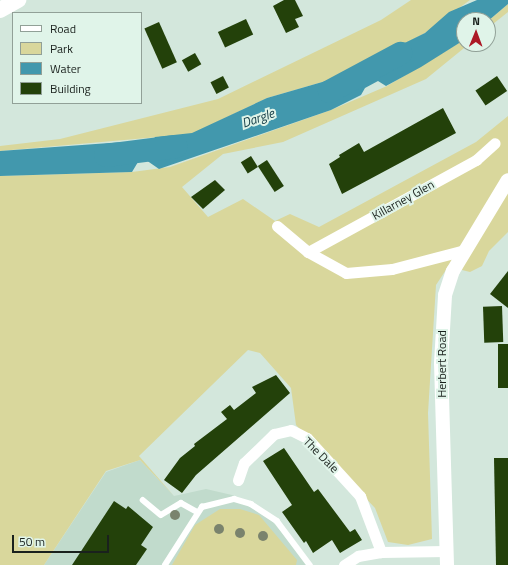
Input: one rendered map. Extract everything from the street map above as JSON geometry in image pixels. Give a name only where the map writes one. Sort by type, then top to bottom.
[{"type":"main road","points":[[0,10],[18,0]]},
{"type":"street","name":"Killarney Glen","points":[[308,252],[476,160],[495,143]]},
{"type":"street","name":"Herbert Road","points":[[447,565],[443,318],[445,295],[465,250],[508,180]]},
{"type":"street","points":[[277,226],[308,252],[346,273],[392,269],[465,250]]},
{"type":"street","name":"The Dale","points":[[238,480],[244,463],[274,434],[291,430],[307,438],[360,496],[381,552]]},
{"type":"street","points":[[344,565],[358,556],[381,552],[446,551]]},
{"type":"lane","points":[[165,565],[197,512],[213,501],[234,499],[251,504],[277,521],[310,565]]},
{"type":"lane","points":[[143,500],[161,515],[181,504],[197,512]]},
{"type":"shaded area","points":[[140,460],[174,496],[206,489],[232,495],[265,513],[310,565],[44,565],[106,472]]},
{"type":"green space","points":[[411,0],[470,0],[425,33],[343,76],[267,98],[192,134],[0,151],[0,146],[60,139],[218,99],[381,20]]},
{"type":"green space","points":[[508,4],[508,12],[496,22],[496,14]]},
{"type":"green space","points":[[456,45],[456,52],[459,52],[426,79],[283,142],[223,154],[182,187],[208,217],[243,199],[275,221],[290,214],[319,227],[476,142],[508,116],[508,176],[436,285],[428,413],[432,539],[408,545],[388,542],[375,508],[296,425],[291,388],[260,353],[248,350],[139,456],[174,496],[140,460],[106,471],[44,565],[0,565],[0,176],[132,172],[170,167],[331,110],[387,86]]},
{"type":"green space","points":[[508,188],[508,232],[489,251],[482,266],[470,272],[462,270],[464,256]]},
{"type":"green space","points":[[220,509],[240,509],[259,515],[297,560],[296,565],[172,565],[195,525]]},
{"type":"water","points":[[477,0],[508,0],[508,4],[496,14],[496,12],[456,12],[456,45],[421,67],[386,86],[378,81],[365,88],[361,95],[331,110],[159,169],[146,160],[138,162],[132,172],[0,176],[0,151],[123,142],[131,149],[141,151],[150,146],[155,137],[192,133],[267,98],[343,76],[365,76],[376,57],[425,33],[449,12]]},
{"type":"building","points":[[284,0],[295,0],[303,16],[295,19],[299,27],[286,33],[273,6]]},
{"type":"building","points":[[246,19],[253,34],[225,48],[218,32]]},
{"type":"building","points":[[159,22],[177,62],[162,69],[144,29]]},
{"type":"building","points":[[195,53],[201,64],[188,72],[182,60]]},
{"type":"building","points":[[223,76],[229,88],[216,94],[211,82]]},
{"type":"building","points":[[497,76],[507,91],[486,105],[475,91]]},
{"type":"building","points":[[443,108],[456,133],[342,194],[329,164],[340,157],[339,155],[359,143],[364,152]]},
{"type":"building","points":[[251,156],[258,167],[248,173],[241,162]]},
{"type":"building","points":[[267,160],[284,186],[275,192],[258,166]]},
{"type":"building","points":[[215,180],[225,190],[203,209],[191,197]]},
{"type":"building","points":[[508,271],[508,308],[490,294]]},
{"type":"building","points":[[502,306],[503,342],[484,343],[483,307]]},
{"type":"building","points":[[498,344],[508,344],[508,388],[498,388]]},
{"type":"building","points":[[276,375],[290,393],[196,475],[182,493],[164,480],[180,458],[195,446],[194,444],[227,419],[221,412],[230,405],[234,410],[256,393],[252,387]]},
{"type":"building","points":[[284,448],[314,492],[318,489],[350,532],[355,529],[362,540],[340,553],[332,540],[313,553],[306,541],[304,543],[282,512],[292,505],[263,461]]},
{"type":"building","points":[[494,458],[508,458],[508,565],[496,565]]},
{"type":"building","points":[[114,501],[126,509],[128,506],[153,527],[141,545],[147,549],[136,565],[72,565]]},
{"type":"waterway","name":"Dargle","points":[[329,91],[400,53]]},
{"type":"waterway","name":"Dargle","points":[[105,155],[175,146]]}]
